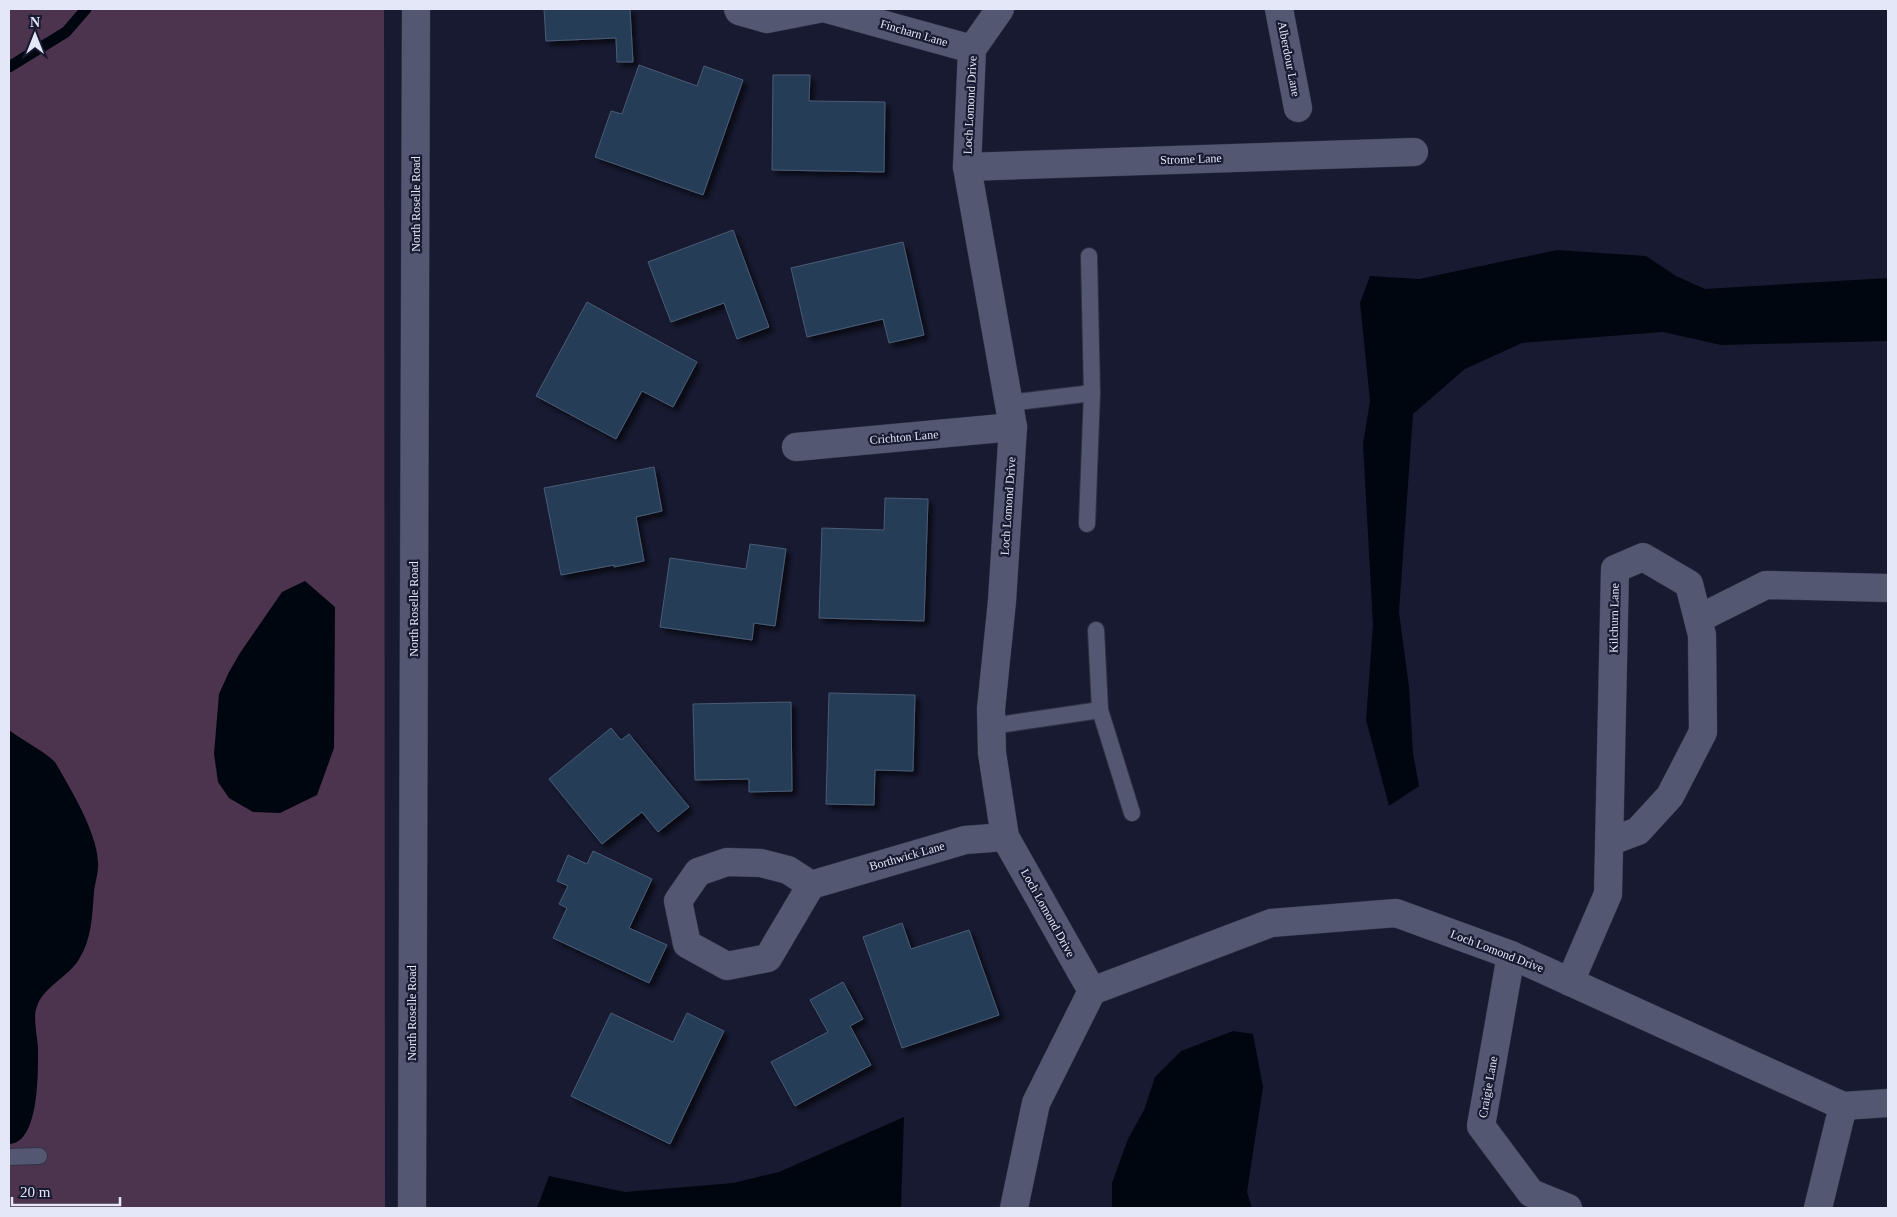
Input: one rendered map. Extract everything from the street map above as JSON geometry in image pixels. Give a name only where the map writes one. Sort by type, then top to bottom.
[{"type":"street","name":"North Roselle Road","points":[[412,1208],[416,9]]},
{"type":"street","points":[[738,9],[739,11],[767,19],[818,9]]},
{"type":"street","name":"Fincharn Lane","points":[[827,9],[972,49]]},
{"type":"street","name":"Loch Lomond Drive","points":[[1000,9],[972,49],[967,166],[1011,415],[1002,601],[991,709],[992,753],[1005,837],[1092,991],[1271,923],[1396,913],[1511,955],[1843,1106],[1888,1103]]},
{"type":"street","name":"Alberdour Lane","points":[[1279,9],[1298,108]]},
{"type":"street","name":"Strome Lane","points":[[967,166],[1414,152]]},
{"type":"street","name":"Crichton Lane","points":[[796,447],[1011,415]]},
{"type":"street","name":"Kilchurn Lane","points":[[1570,982],[1608,894],[1609,842],[1615,569],[1643,557],[1689,584],[1702,635],[1703,732],[1670,796],[1638,831],[1609,842]]},
{"type":"street","points":[[1698,619],[1766,585],[1888,588]]},
{"type":"street","name":"Borthwick Lane","points":[[811,885],[965,840],[1005,837]]},
{"type":"street","points":[[727,862],[761,863],[788,870],[811,885],[768,958],[727,966],[688,944],[678,901],[698,872],[727,862]]},
{"type":"street","name":"Craigie Lane","points":[[1511,955],[1481,1126],[1531,1193],[1568,1208]]},
{"type":"street","points":[[1014,1208],[1036,1103],[1092,991]]},
{"type":"street","points":[[1818,1208],[1843,1106]]},
{"type":"lane","points":[[1087,524],[1092,393],[1089,256]]},
{"type":"lane","points":[[1011,415],[1092,393]]},
{"type":"lane","points":[[1096,630],[1100,710],[1132,813]]},
{"type":"lane","points":[[992,726],[1100,710]]},
{"type":"lane","points":[[12,1157],[40,1156]]},
{"type":"shaded area","points":[[9,9],[384,9],[385,1208],[9,1208]]},
{"type":"shaded area","points":[[1557,250],[1646,256],[1676,276],[1705,289],[1888,278],[1888,341],[1721,345],[1663,332],[1522,343],[1465,369],[1413,414],[1399,612],[1409,687],[1413,753],[1419,786],[1389,806],[1366,720],[1373,625],[1363,444],[1370,401],[1360,303],[1370,276],[1419,279]]},
{"type":"shaded area","points":[[305,581],[335,607],[334,748],[317,795],[280,813],[253,812],[229,798],[218,782],[214,754],[219,694],[240,653],[282,592]]},
{"type":"shaded area","points":[[9,730],[55,762],[88,824],[93,837],[98,866],[89,936],[83,953],[72,968],[46,992],[37,1007],[35,1016],[38,1071],[32,1119],[27,1132],[19,1140],[9,1144]]},
{"type":"shaded area","points":[[1233,1031],[1253,1034],[1263,1087],[1247,1192],[1252,1208],[1112,1208],[1112,1183],[1128,1139],[1144,1110],[1155,1077],[1181,1051]]},
{"type":"shaded area","points":[[904,1117],[901,1208],[537,1208],[549,1176],[625,1192],[733,1183],[779,1172]]},
{"type":"building","points":[[544,9],[630,9],[633,62],[617,62],[616,38],[546,41]]},
{"type":"building","points":[[639,65],[697,86],[704,66],[743,80],[703,195],[595,157],[611,111],[622,114]]},
{"type":"building","points":[[773,75],[810,75],[809,101],[885,102],[884,172],[772,170]]},
{"type":"building","points":[[733,230],[769,327],[737,339],[724,303],[671,322],[648,262]]},
{"type":"building","points":[[903,242],[924,335],[889,343],[883,319],[807,337],[791,268]]},
{"type":"building","points":[[587,302],[697,362],[673,407],[642,391],[616,439],[536,396]]},
{"type":"building","points":[[654,467],[662,511],[636,517],[644,561],[561,575],[544,488]]},
{"type":"building","points":[[885,498],[928,499],[924,621],[819,618],[822,528],[884,530]]},
{"type":"building","points":[[750,544],[786,549],[775,626],[754,623],[752,640],[660,627],[670,558],[746,569]]},
{"type":"building","points":[[829,693],[915,695],[913,771],[875,770],[874,805],[826,804]]},
{"type":"building","points":[[791,702],[792,791],[749,792],[749,779],[695,780],[693,704]]},
{"type":"building","points":[[611,728],[621,740],[629,734],[689,807],[658,832],[642,812],[602,844],[549,779]]},
{"type":"building","points":[[593,851],[652,879],[629,928],[667,945],[649,983],[553,938],[567,908],[559,904],[568,886],[557,881],[568,855],[587,864]]},
{"type":"building","points":[[902,923],[911,949],[969,930],[999,1015],[902,1048],[863,937]]},
{"type":"building","points":[[843,982],[863,1019],[850,1026],[871,1065],[795,1106],[771,1062],[828,1032],[810,1000]]},
{"type":"building","points":[[611,1013],[673,1042],[687,1013],[724,1031],[670,1144],[571,1096]]},
{"type":"waterway","points":[[9,67],[66,32],[86,9]]}]
